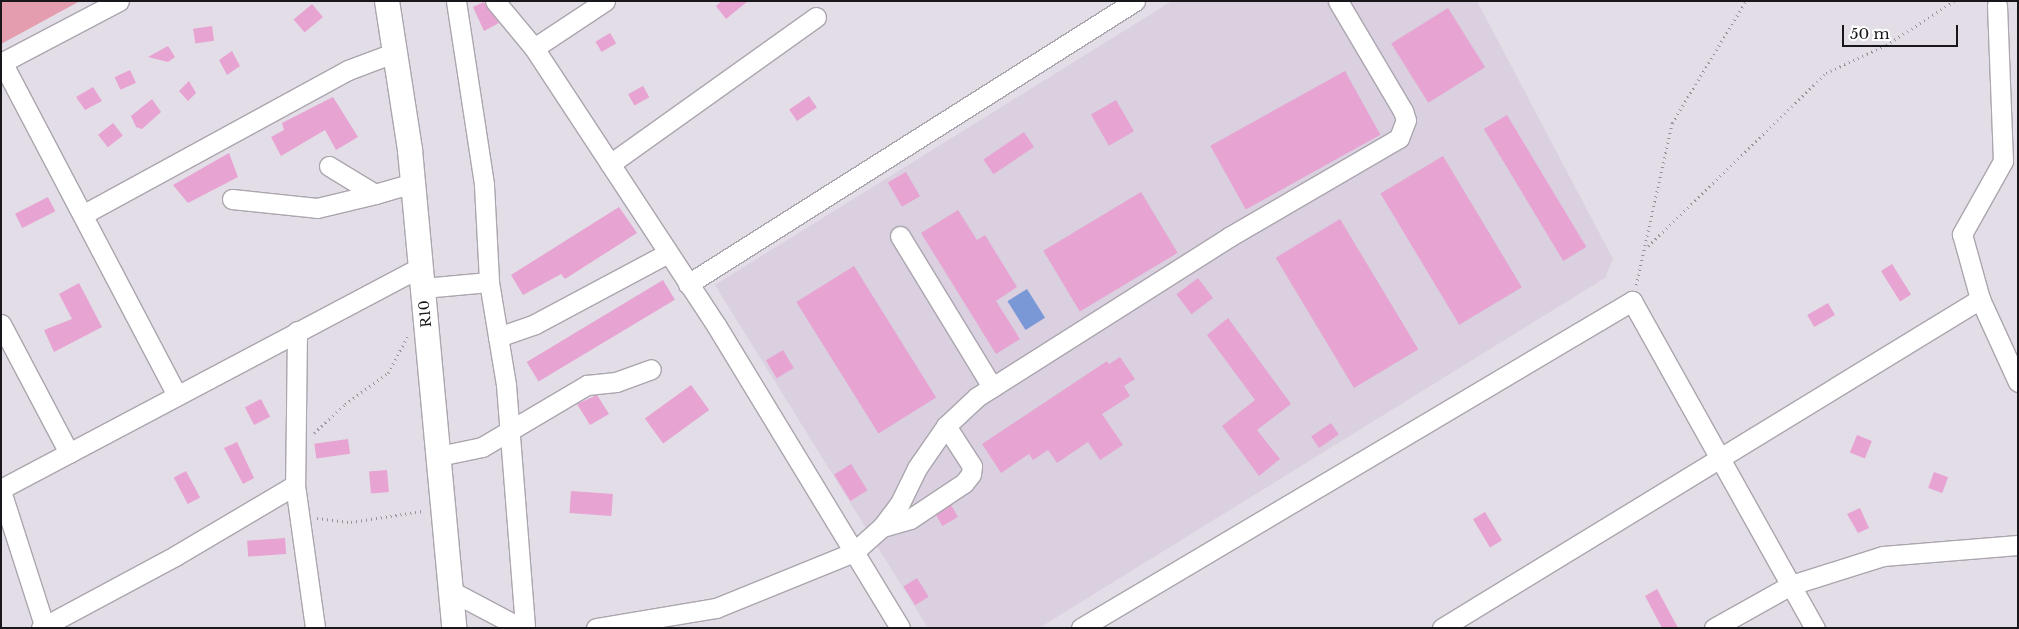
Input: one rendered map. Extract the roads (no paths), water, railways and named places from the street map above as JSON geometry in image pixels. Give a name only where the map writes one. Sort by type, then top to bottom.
[{"type":"main road","name":"R10","points":[[387,1],[393,54],[413,183],[454,628]]},
{"type":"street","points":[[119,1],[2,62],[84,214],[177,395]]},
{"type":"street","points":[[456,1],[484,185],[488,282],[498,337],[510,432],[525,628]]},
{"type":"street","points":[[495,1],[534,48],[668,253],[900,628]]},
{"type":"street","points":[[534,48],[604,1]]},
{"type":"street","points":[[688,284],[1135,1]]},
{"type":"street","points":[[596,628],[716,608],[854,552],[882,527],[900,504],[917,468],[946,426],[992,387],[1229,237],[1399,138],[1406,120],[1403,111],[1338,1]]},
{"type":"street","points":[[1997,5],[2003,161],[1962,234],[1980,299],[2018,382]]},
{"type":"street","points":[[610,164],[816,18]]},
{"type":"street","points":[[84,214],[348,70],[393,54]]},
{"type":"street","points":[[329,166],[375,194]]},
{"type":"street","points":[[232,199],[317,208],[413,183]]},
{"type":"street","points":[[900,236],[992,387]]},
{"type":"street","points":[[498,337],[535,324],[668,253]]},
{"type":"street","points":[[295,485],[175,556],[44,627],[1,490],[297,331],[422,278],[488,282]]},
{"type":"street","points":[[1442,628],[1721,460],[1980,299]]},
{"type":"street","points":[[1080,628],[1632,301],[1815,628]]},
{"type":"street","points":[[1,324],[69,453]]},
{"type":"street","points":[[297,331],[295,485],[315,628]]},
{"type":"street","points":[[439,456],[482,447],[588,385],[616,382],[652,369]]},
{"type":"street","points":[[882,527],[910,519],[964,483],[972,474],[972,466],[946,426]]},
{"type":"street","points":[[1714,628],[1791,585],[1883,556],[2018,546]]},
{"type":"street","points":[[451,591],[521,628]]},
{"type":"water","points":[[1027,289],[1045,318],[1026,330],[1007,301]]}]
